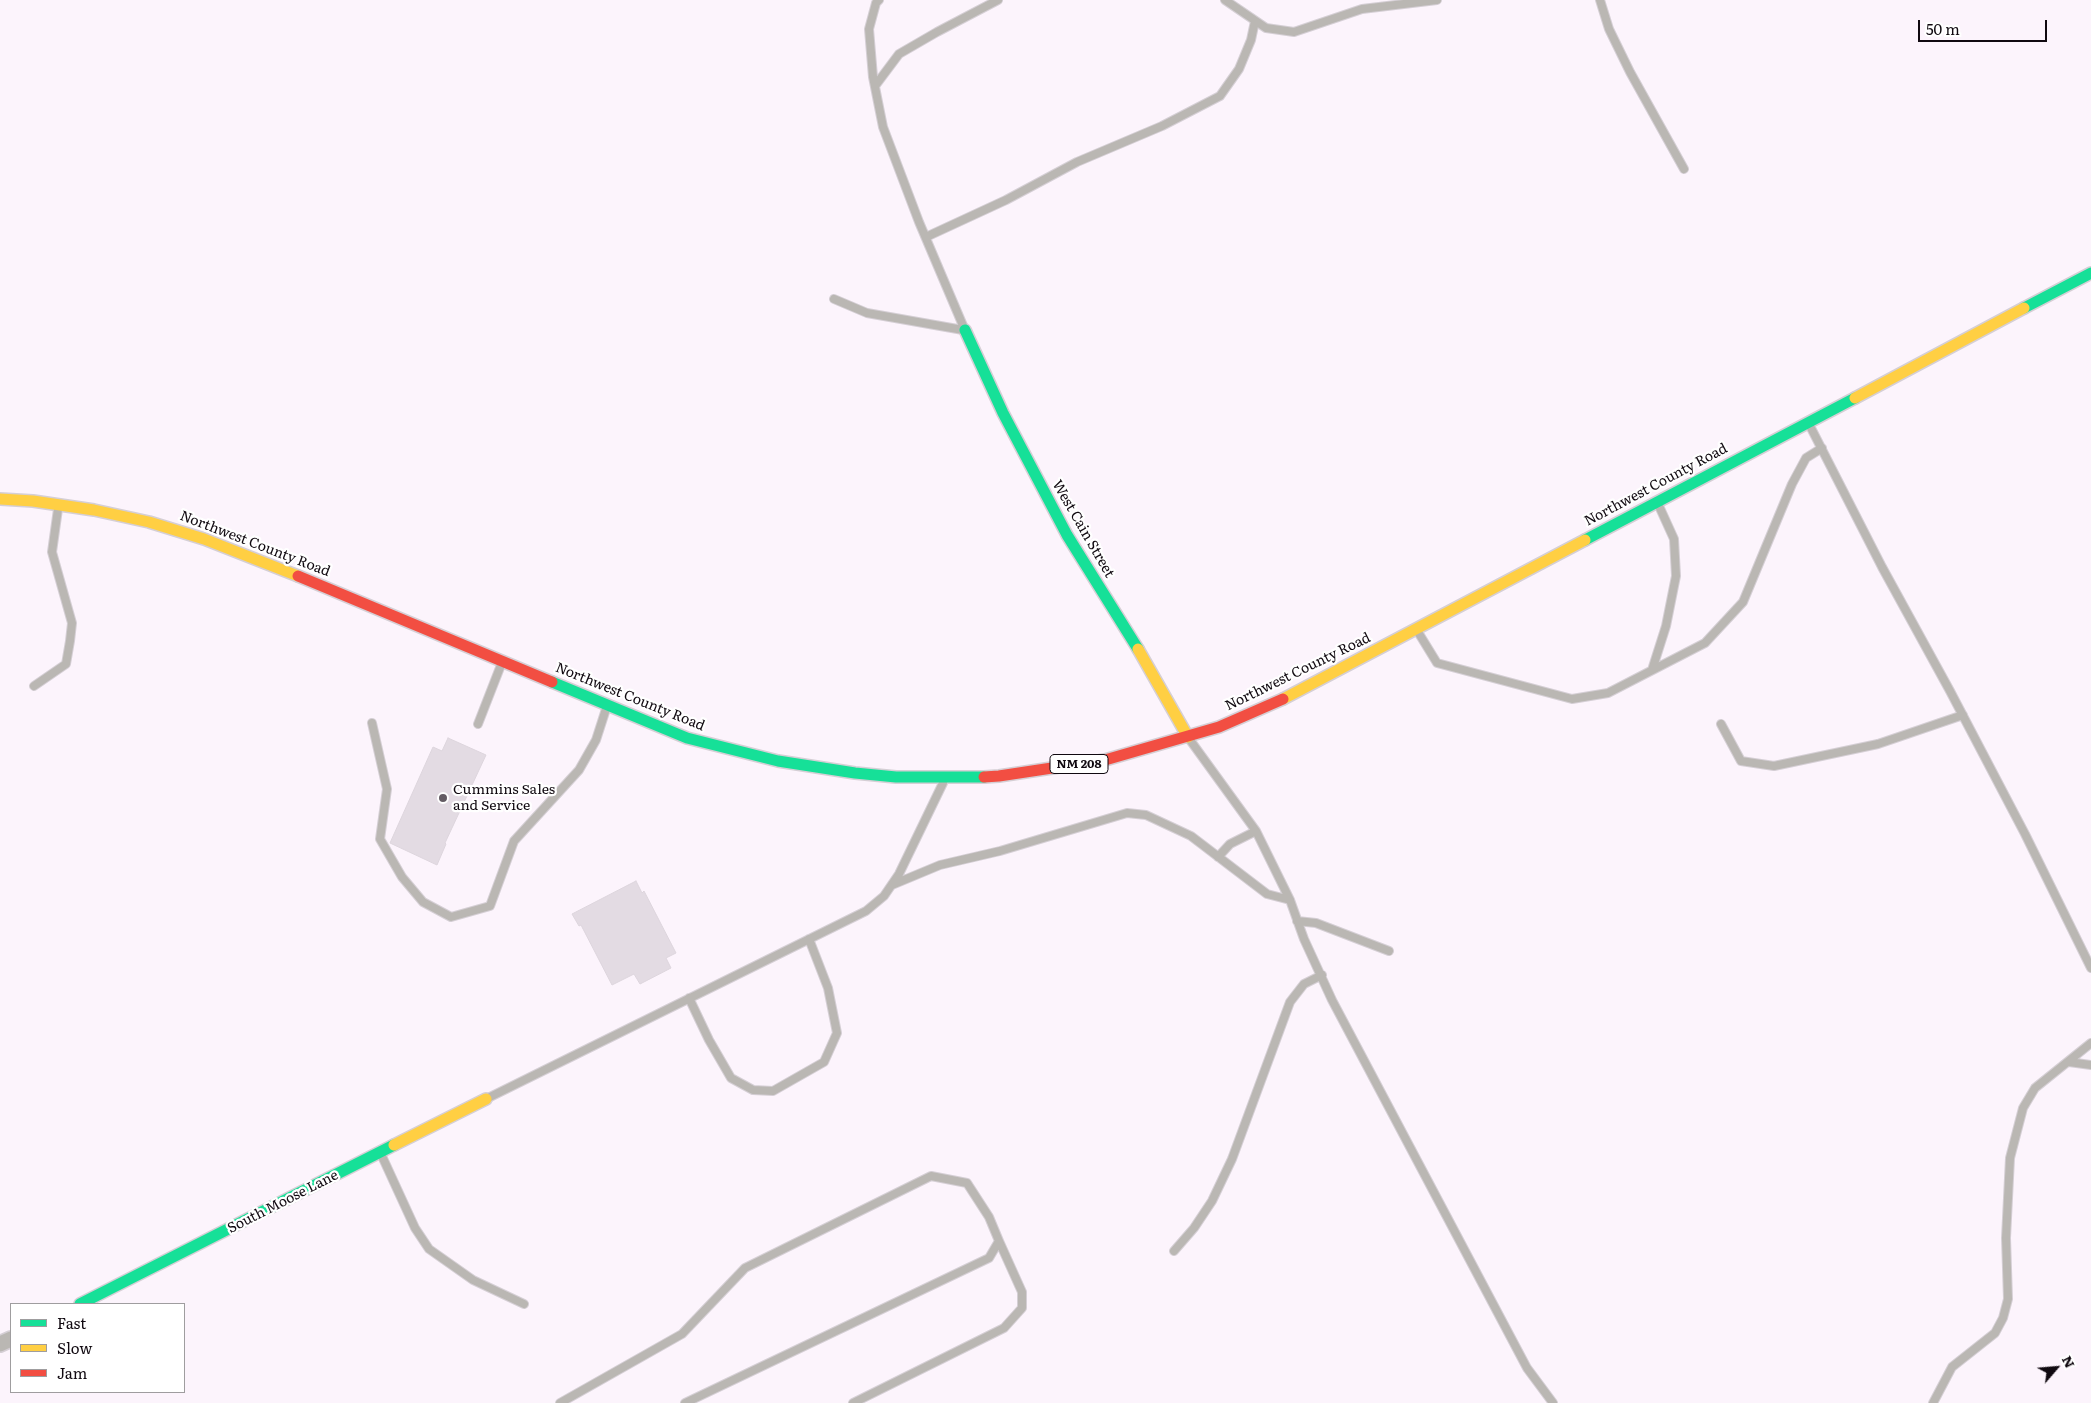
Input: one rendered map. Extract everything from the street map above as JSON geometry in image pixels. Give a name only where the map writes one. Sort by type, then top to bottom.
[{"type":"main road","name":"Northwest County Road","points":[[0,499],[58,505],[150,522],[204,540],[265,562],[687,738],[778,761],[863,774],[945,778],[999,776],[1105,760],[1219,727],[1290,696],[2091,273]]},
{"type":"main road","name":"West Cain Street","points":[[965,330],[1003,413],[1067,535],[1145,660],[1188,737]]},
{"type":"main road","name":"South Moose Lane","points":[[82,1303],[486,1099]]},
{"type":"lane","points":[[879,0],[876,3],[869,29],[875,86],[882,127],[965,330]]},
{"type":"lane","points":[[875,86],[899,54],[998,0]]},
{"type":"lane","points":[[1225,0],[1266,28],[1294,32],[1362,9],[1437,0]]},
{"type":"lane","points":[[1600,0],[1609,29],[1622,55],[1684,168]]},
{"type":"lane","points":[[926,237],[1006,200],[1077,162],[1162,126],[1220,96],[1239,69],[1251,40],[1254,20]]},
{"type":"lane","points":[[834,299],[867,314],[965,330]]},
{"type":"lane","points":[[1808,421],[1882,567],[1963,715],[2025,834],[2091,968]]},
{"type":"lane","points":[[1416,630],[1437,663],[1572,699],[1608,693],[1705,643],[1742,602],[1792,484],[1806,458],[1822,448]]},
{"type":"lane","points":[[1652,670],[1666,626],[1676,576],[1674,539],[1657,502]]},
{"type":"lane","points":[[34,686],[66,664],[70,642],[72,623],[52,552],[58,505]]},
{"type":"lane","points":[[478,724],[503,661]]},
{"type":"lane","points":[[372,723],[387,789],[380,839],[402,877],[423,902],[451,917],[490,906],[514,841],[579,770],[596,740],[607,705]]},
{"type":"lane","points":[[1721,724],[1741,760],[1774,766],[1878,744],[1963,715]]},
{"type":"lane","points":[[1188,737],[1256,831],[1290,900],[1304,939],[1332,1000],[1527,1368],[1553,1403]]},
{"type":"lane","points":[[486,1099],[866,911],[884,896],[899,874],[945,778]]},
{"type":"lane","points":[[892,885],[940,865],[1000,851],[1127,813],[1146,815],[1191,836],[1267,894],[1290,900]]},
{"type":"lane","points":[[1218,857],[1230,844],[1256,831]]},
{"type":"lane","points":[[1298,921],[1316,923],[1389,951]]},
{"type":"lane","points":[[689,998],[708,1040],[731,1078],[753,1090],[774,1091],[824,1062],[837,1033],[828,988],[808,939]]},
{"type":"lane","points":[[1174,1251],[1194,1228],[1212,1201],[1232,1159],[1290,1002],[1304,984],[1322,975]]},
{"type":"lane","points":[[1933,1403],[1952,1367],[1995,1333],[2003,1318],[2008,1299],[2006,1238],[2010,1158],[2024,1108],[2035,1088],[2091,1043]]},
{"type":"lane","points":[[2069,1062],[2091,1065]]},
{"type":"lane","points":[[380,1152],[415,1228],[429,1249],[473,1280],[524,1304]]},
{"type":"lane","points":[[560,1403],[682,1334],[745,1268],[931,1176],[967,1183],[989,1217],[1022,1292],[1022,1308],[1004,1328],[853,1403]]},
{"type":"lane","points":[[685,1403],[989,1258],[998,1241]]},
{"type":"building","name":"Cummins Sales and Service","points":[[448,738],[486,755],[445,843],[437,865],[390,843],[433,747],[442,751]]},
{"type":"building","points":[[636,881],[642,893],[644,891],[676,953],[666,958],[671,968],[640,984],[634,974],[612,985],[581,925],[579,926],[572,914]]},
{"type":"traffic: fast","points":[[2024,308],[2091,273]]},
{"type":"traffic: fast","points":[[965,330],[1003,413],[1067,535],[1138,649]]},
{"type":"traffic: fast","points":[[1585,540],[1855,398]]},
{"type":"traffic: fast","points":[[552,682],[687,738],[778,761],[855,773],[896,777],[984,777]]},
{"type":"traffic: fast","points":[[82,1303],[394,1145]]},
{"type":"traffic: slow","points":[[1855,398],[2024,308]]},
{"type":"traffic: slow","points":[[0,499],[33,501],[94,510],[149,522],[204,539],[298,576]]},
{"type":"traffic: slow","points":[[1283,699],[1585,540]]},
{"type":"traffic: slow","points":[[1138,649],[1188,737]]},
{"type":"traffic: slow","points":[[394,1145],[486,1099]]},
{"type":"traffic: jam","points":[[298,576],[552,682]]},
{"type":"traffic: jam","points":[[984,777],[1105,760],[1219,727],[1283,699]]},
{"type":"place","name":"Cummins Sales and Service","points":[[443,798]]}]
